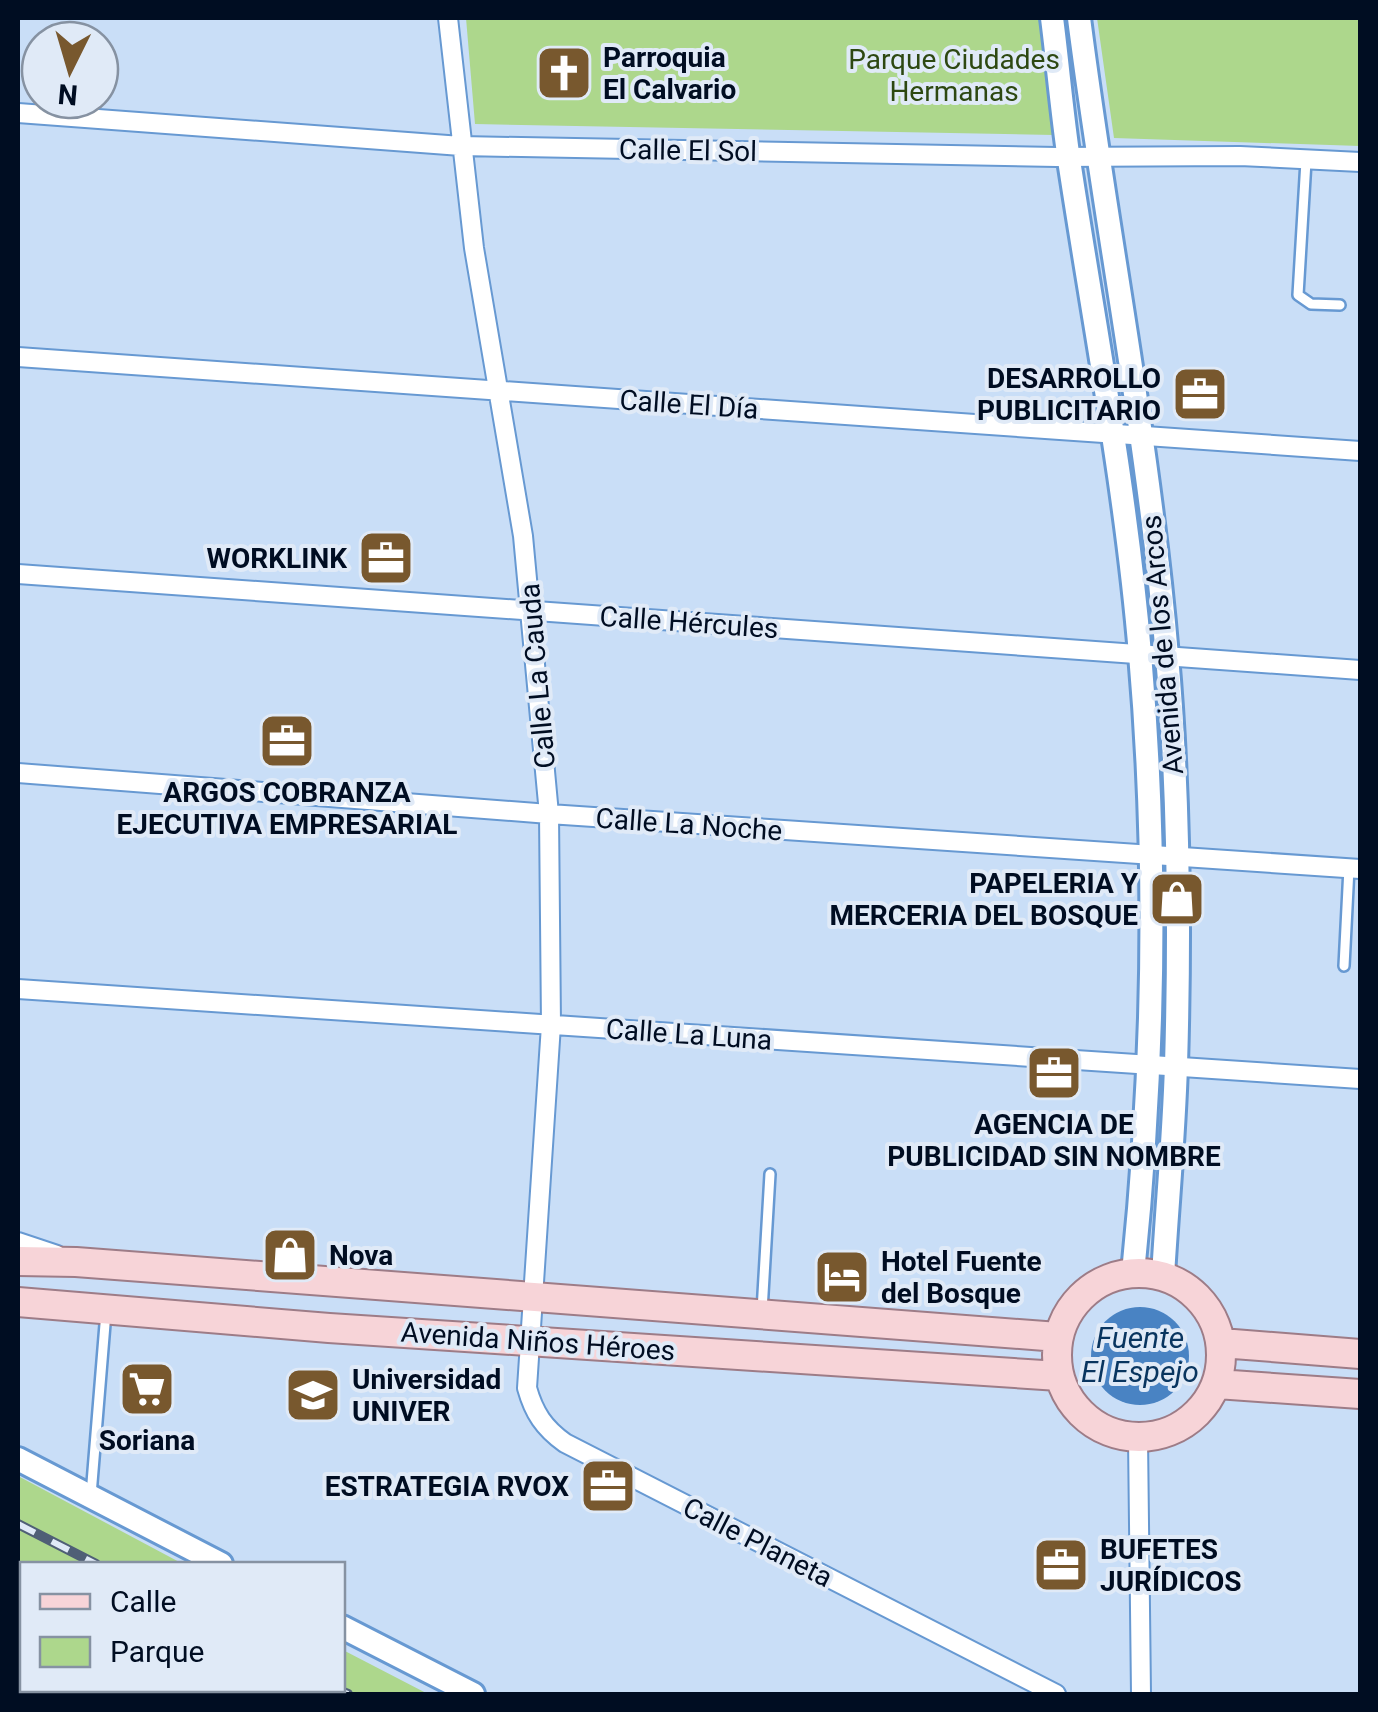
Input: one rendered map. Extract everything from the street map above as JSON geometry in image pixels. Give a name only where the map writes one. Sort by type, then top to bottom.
[{"type":"main road","name":"Avenida Niños Héroes","points":[[18,1261],[76,1262],[1058,1337]]},
{"type":"main road","points":[[1134,1273],[1163,1276],[1188,1289],[1207,1309],[1221,1343],[1216,1384],[1199,1412],[1181,1426],[1160,1435],[1117,1435],[1080,1413],[1067,1396],[1058,1376],[1058,1337],[1072,1306],[1089,1289],[1110,1278],[1134,1273]]},
{"type":"main road","name":"Avenida Niños Héroes","points":[[18,1305],[1058,1376]]},
{"type":"main road","points":[[1221,1343],[1360,1354]]},
{"type":"main road","points":[[1216,1384],[1360,1394]]},
{"type":"street","name":"Calle La Cauda","points":[[448,18],[461,146],[498,391],[513,464],[532,610],[549,814],[551,1025],[530,1339]]},
{"type":"street","name":"Avenida de los Arcos","points":[[1052,18],[1068,157],[1114,434],[1140,654],[1151,855],[1148,1065],[1134,1273]]},
{"type":"street","name":"Avenida de los Arcos","points":[[1080,18],[1097,156],[1143,436],[1167,656],[1178,856],[1176,1066],[1163,1276]]},
{"type":"street","name":"Calle El Sol","points":[[18,113],[461,146],[1307,158],[1360,162]]},
{"type":"street","name":"Calle El Día","points":[[18,357],[1360,451]]},
{"type":"street","name":"Calle Hércules","points":[[18,574],[1360,670]]},
{"type":"street","name":"Calle La Noche","points":[[18,772],[549,814],[1355,868]]},
{"type":"street","name":"Calle La Luna","points":[[18,989],[1360,1079]]},
{"type":"street","name":"Avenida Niños Héroes","points":[[18,1242],[76,1262]]},
{"type":"street","name":"Calle Planeta","points":[[530,1339],[527,1388],[532,1406],[540,1421],[564,1443],[1056,1694]]},
{"type":"street","points":[[1138,1438],[1141,1694]]},
{"type":"street","points":[[18,1460],[217,1562]]},
{"type":"street","points":[[345,1629],[473,1694]]},
{"type":"lane","points":[[1307,158],[1298,295],[1311,304],[1340,305]]},
{"type":"lane","points":[[1344,966],[1355,868]]},
{"type":"lane","points":[[762,1315],[770,1174]]},
{"type":"lane","points":[[91,1497],[107,1309]]},
{"type":"green space","name":"Parque Ciudades Hermanas","points":[[466,18],[1040,18],[1054,135],[475,124]]},
{"type":"green space","points":[[1097,18],[1360,18],[1360,146],[1114,138]]},
{"type":"green space","points":[[18,1476],[179,1562],[20,1562],[18,1575]]},
{"type":"green space","points":[[345,1651],[428,1694],[248,1692],[345,1692]]},
{"type":"water","name":"Fuente El Espejo","points":[[1140,1307],[1159,1311],[1175,1321],[1185,1337],[1189,1356],[1185,1375],[1175,1391],[1159,1401],[1140,1405],[1121,1401],[1105,1391],[1095,1375],[1091,1356],[1095,1337],[1105,1321],[1121,1311]]},
{"type":"railway","points":[[18,1524],[92,1562]]},
{"type":"railway","points":[[343,1692],[348,1694]]},
{"type":"place","name":"Parroquia El Calvario","points":[[564,73]]},
{"type":"place","name":"DESARROLLO PUBLICITARIO","points":[[1200,394]]},
{"type":"place","name":"WORKLINK","points":[[386,558]]},
{"type":"place","name":"ARGOS COBRANZA EJECUTIVA EMPRESARIAL","points":[[287,741]]},
{"type":"place","name":"PAPELERIA Y MERCERIA DEL BOSQUE","points":[[1177,899]]},
{"type":"place","name":"AGENCIA DE PUBLICIDAD SIN NOMBRE","points":[[1054,1073]]},
{"type":"place","name":"Nova","points":[[290,1255]]},
{"type":"place","name":"Hotel Fuente del Bosque","points":[[842,1277]]},
{"type":"place","name":"Soriana","points":[[147,1389]]},
{"type":"place","name":"Universidad UNIVER","points":[[313,1395]]},
{"type":"place","name":"ESTRATEGIA RVOX","points":[[608,1486]]},
{"type":"place","name":"BUFETES JURÍDICOS","points":[[1061,1565]]}]
